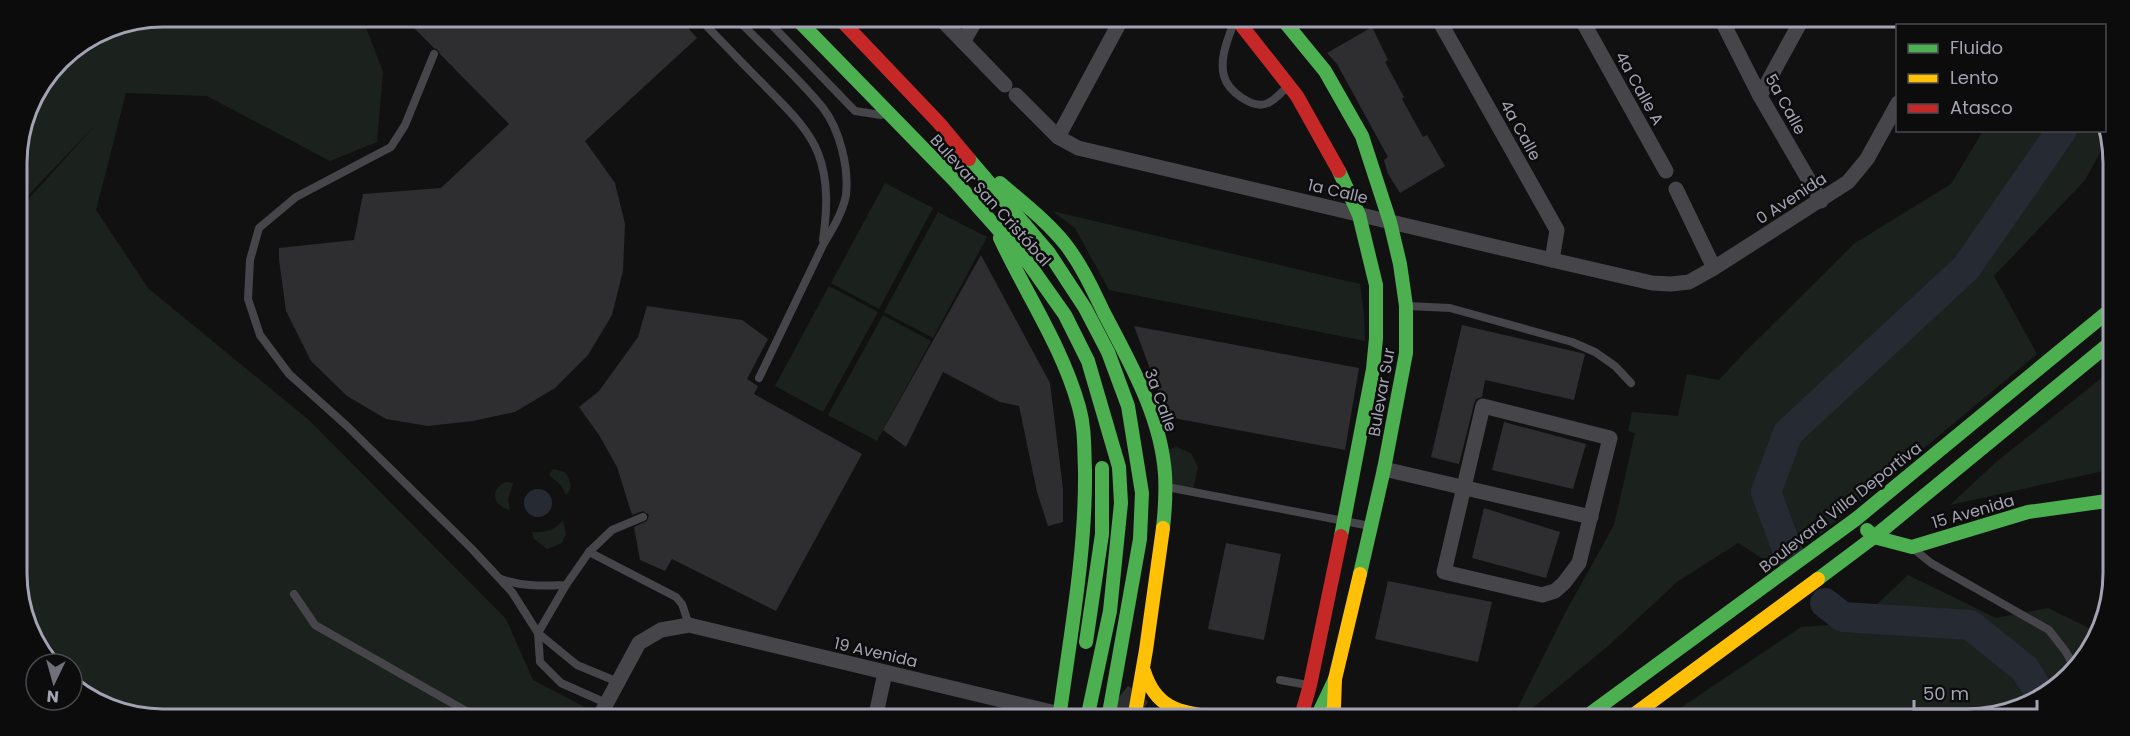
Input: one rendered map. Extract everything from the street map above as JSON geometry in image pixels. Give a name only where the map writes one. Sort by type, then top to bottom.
[{"type":"main road","name":"Bulevar San Cristóbal","points":[[805,27],[955,181],[1029,264],[1069,324],[1088,362],[1106,414],[1119,467],[1121,503],[1110,611],[1089,709]]},
{"type":"main road","name":"Bulevar San Cristóbal","points":[[848,27],[939,123],[1049,253],[1085,308],[1108,352],[1128,406],[1142,493],[1140,539],[1110,709]]},
{"type":"main road","name":"Bulevar Sur","points":[[1241,27],[1298,96],[1335,162],[1359,215],[1376,285],[1376,338],[1373,369],[1359,450],[1310,685]]},
{"type":"main road","name":"Bulevar Sur","points":[[1289,27],[1325,71],[1362,136],[1390,222],[1400,264],[1406,306],[1406,353],[1384,469],[1335,679],[1333,709]]},
{"type":"main road","name":"3a Calle","points":[[963,151],[1049,225],[1068,247],[1123,349],[1148,407],[1161,451],[1165,513],[1144,671],[1136,709]]},
{"type":"main road","points":[[996,228],[1019,279],[1059,350],[1080,406],[1086,447],[1083,526],[1076,605],[1061,709]]},
{"type":"main road","name":"Boulevard Villa Deportiva","points":[[1597,709],[1856,519],[2103,316]]},
{"type":"main road","points":[[1642,709],[1874,537],[2103,348]]},
{"type":"main road","points":[[1086,642],[1102,536],[1104,489],[1101,454],[1106,414]]},
{"type":"main road","name":"15 Avenida","points":[[1912,547],[2028,512],[2103,502]]},
{"type":"main road","points":[[1083,526],[1091,515],[1098,511],[1114,509],[1165,513]]},
{"type":"main road","points":[[1856,519],[1874,537],[1912,547]]},
{"type":"main road","points":[[1144,671],[1147,687],[1161,703],[1176,709]]},
{"type":"main road","points":[[1320,709],[1335,679]]},
{"type":"main road","points":[[1303,709],[1310,685]]},
{"type":"street","name":"1a Calle","points":[[949,27],[1058,137],[1078,148],[1652,283],[1671,284]]},
{"type":"street","points":[[963,42],[972,27]]},
{"type":"street","points":[[1058,137],[1118,27]]},
{"type":"street","name":"4a Calle","points":[[1443,27],[1557,230],[1552,260]]},
{"type":"street","name":"4a Calle A","points":[[1586,27],[1666,171]]},
{"type":"street","name":"5a Calle","points":[[1725,27],[1760,96],[1821,201]]},
{"type":"street","points":[[1760,96],[1798,27]]},
{"type":"street","name":"0 Avenida","points":[[1671,284],[1689,282],[1714,268],[1848,182],[1867,159],[1896,107]]},
{"type":"street","points":[[1676,189],[1714,268]]},
{"type":"street","points":[[1483,406],[1610,438],[1579,563],[1555,591],[1542,595],[1444,572],[1464,487],[1483,406]]},
{"type":"street","points":[[1384,469],[1591,516]]},
{"type":"street","name":"19 Avenida","points":[[618,682],[639,642],[661,630],[689,625],[1032,709]]},
{"type":"street","points":[[877,709],[885,673]]},
{"type":"street","points":[[603,709],[618,682]]},
{"type":"lane","points":[[708,27],[795,118],[811,138],[819,156],[826,191],[823,245]]},
{"type":"lane","points":[[745,27],[824,109],[837,134],[845,166],[846,196],[834,227],[823,245],[759,378]]},
{"type":"lane","points":[[774,27],[855,111],[892,117]]},
{"type":"lane","points":[[1234,27],[1224,52],[1224,76],[1231,88],[1256,104],[1268,104],[1290,86]]},
{"type":"lane","points":[[434,54],[405,125],[391,147],[296,197],[259,228],[250,260],[248,299],[260,335],[289,374],[347,426],[471,548],[512,592],[538,633],[577,665],[618,682]]},
{"type":"lane","points":[[1406,306],[1450,308],[1572,342],[1595,352],[1615,366],[1631,383]]},
{"type":"lane","points":[[1165,487],[1371,526]]},
{"type":"lane","points":[[606,703],[561,683],[540,662],[538,633],[566,585],[589,552],[612,530],[643,517]]},
{"type":"lane","points":[[1912,547],[1931,563],[2049,630],[2071,661]]},
{"type":"lane","points":[[589,552],[676,597],[682,604],[689,625]]},
{"type":"lane","points":[[496,577],[511,583],[534,587],[566,585]]},
{"type":"lane","points":[[294,594],[315,625],[462,709]]},
{"type":"lane","points":[[1280,680],[1310,685]]},
{"type":"shaded area","points":[[366,27],[383,72],[377,142],[330,161],[207,96],[126,93],[96,210],[148,288],[310,421],[506,619],[533,680],[588,709],[163,709],[146,708],[111,699],[84,684],[84,652],[52,652],[34,616],[28,590],[27,201],[98,122],[27,197],[27,154],[37,111],[61,73],[80,55],[95,45],[120,34],[146,28]]},
{"type":"shaded area","points":[[1982,132],[2099,132],[2102,149],[2085,180],[1994,276],[2037,354],[1823,532],[1771,564],[1738,543],[1677,582],[1607,647],[1531,709],[1517,709],[1564,615],[1614,525],[1635,433],[1628,431],[1632,412],[1678,416],[1687,374],[1719,380],[1855,243],[1951,184]]},
{"type":"shaded area","points":[[885,183],[933,208],[879,309],[831,283]]},
{"type":"shaded area","points":[[1052,211],[1360,284],[1365,341],[1109,290],[1075,228]]},
{"type":"shaded area","points":[[938,212],[987,237],[933,338],[884,312]]},
{"type":"shaded area","points":[[829,286],[878,312],[823,412],[775,386]]},
{"type":"shaded area","points":[[883,315],[931,341],[877,441],[828,415]]},
{"type":"shaded area","points":[[2103,377],[2103,471],[1950,505],[1995,463]]},
{"type":"shaded area","points":[[1176,447],[1191,453],[1198,467],[1193,490],[1170,486],[1167,450]]},
{"type":"shaded area","points":[[553,469],[565,472],[568,478],[571,487],[566,495],[561,485],[549,475]]},
{"type":"shaded area","points":[[506,482],[513,483],[508,500],[510,510],[500,505],[495,497],[497,489]]},
{"type":"shaded area","points":[[538,489],[548,493],[552,503],[548,513],[538,517],[528,513],[524,503],[528,493]]},
{"type":"shaded area","points":[[563,520],[566,534],[562,543],[547,549],[534,539],[532,532],[549,530]]},
{"type":"shaded area","points":[[1908,575],[1996,618],[2048,608],[2091,629],[2075,656],[2057,675],[2019,699],[1993,706],[1976,709],[1679,709],[1801,627],[1857,623]]},
{"type":"building","points":[[413,27],[687,27],[697,38],[585,141],[615,183],[625,224],[623,271],[612,315],[588,355],[555,388],[515,412],[473,421],[428,426],[386,419],[347,396],[311,361],[286,311],[279,248],[354,240],[363,194],[441,188],[509,124]]},
{"type":"building","points":[[1372,27],[1388,60],[1385,62],[1404,97],[1402,99],[1423,137],[1427,135],[1445,166],[1400,193],[1388,174],[1384,160],[1388,157],[1337,64],[1327,53]]},
{"type":"building","points":[[981,255],[1050,383],[1063,489],[1063,522],[1048,526],[1037,492],[1019,406],[1000,402],[943,372],[906,447],[883,430]]},
{"type":"building","points":[[647,306],[742,320],[768,339],[747,379],[758,386],[754,394],[862,454],[776,611],[672,559],[665,571],[640,560],[634,527],[647,521],[649,515],[643,511],[632,515],[617,467],[599,435],[579,407],[599,391],[638,337]]},
{"type":"building","points":[[1462,325],[1585,354],[1574,400],[1485,380],[1482,397],[1476,399],[1474,404],[1459,464],[1431,457]]},
{"type":"building","points":[[1134,326],[1359,368],[1345,450],[1168,417]]},
{"type":"building","points":[[1504,422],[1586,444],[1573,489],[1492,470]]},
{"type":"building","points":[[1484,508],[1560,532],[1546,578],[1472,558]]},
{"type":"building","points":[[1226,543],[1281,554],[1264,640],[1208,629]]},
{"type":"building","points":[[1388,581],[1492,602],[1478,662],[1375,639]]},
{"type":"waterway","points":[[1789,555],[1766,492],[1788,433],[1966,268],[2061,132]]},
{"type":"waterway","points":[[1825,603],[1843,617],[1970,625],[2025,669],[2037,689]]},
{"type":"tunnel","points":[[1120,696],[1136,709]]},
{"type":"traffic: fast","points":[[805,27],[955,181],[1029,264],[1065,315],[1088,361],[1119,467],[1121,503],[1110,611],[1089,709]]},
{"type":"traffic: fast","points":[[1289,27],[1325,71],[1362,136],[1390,222],[1400,264],[1406,306],[1406,353],[1384,469],[1360,574]]},
{"type":"traffic: fast","points":[[969,159],[1049,253],[1085,308],[1108,352],[1128,406],[1142,493],[1140,539],[1110,709]]},
{"type":"traffic: fast","points":[[1339,171],[1359,215],[1376,285],[1376,338],[1373,369],[1341,536]]},
{"type":"traffic: fast","points":[[1000,183],[1043,220],[1072,253],[1087,278],[1143,390],[1162,452],[1165,474],[1163,528]]},
{"type":"traffic: fast","points":[[1000,238],[1063,363],[1079,407],[1084,438],[1083,532],[1060,709]]},
{"type":"traffic: fast","points":[[1597,709],[1856,519],[2103,316]]},
{"type":"traffic: fast","points":[[1818,579],[1874,537],[2103,349]]},
{"type":"traffic: fast","points":[[1086,642],[1102,534],[1102,468]]},
{"type":"traffic: fast","points":[[1867,530],[1874,537],[1912,547],[2028,512],[2103,502]]},
{"type":"traffic: fast","points":[[1321,709],[1335,679]]},
{"type":"traffic: slow","points":[[1136,709],[1163,528]]},
{"type":"traffic: slow","points":[[1333,709],[1335,679],[1360,574]]},
{"type":"traffic: slow","points":[[1642,709],[1818,579]]},
{"type":"traffic: slow","points":[[1144,671],[1156,695],[1177,709]]},
{"type":"traffic: jam","points":[[848,27],[939,123],[969,159]]},
{"type":"traffic: jam","points":[[1243,27],[1297,96],[1339,171]]},
{"type":"traffic: jam","points":[[1303,709],[1341,536]]}]
